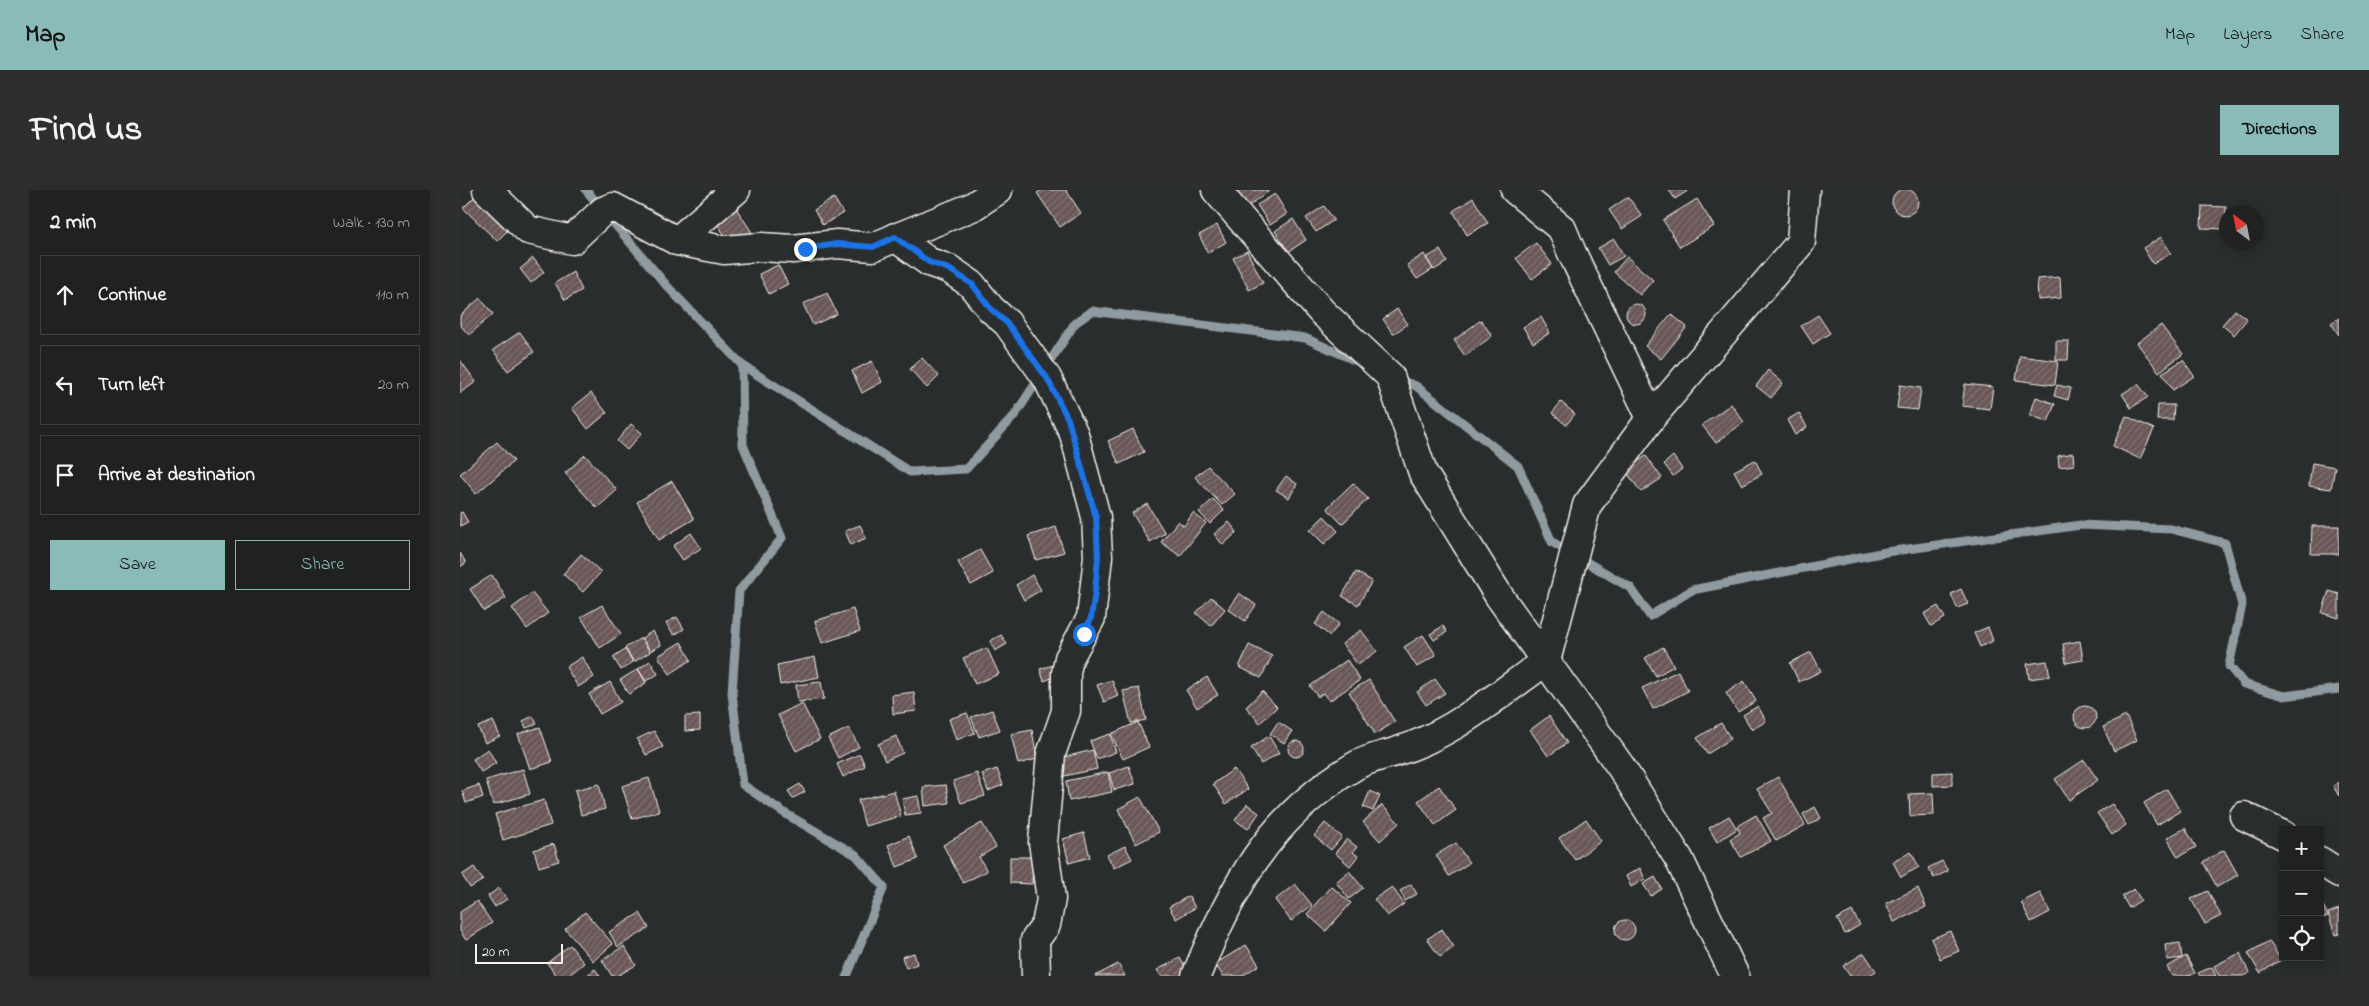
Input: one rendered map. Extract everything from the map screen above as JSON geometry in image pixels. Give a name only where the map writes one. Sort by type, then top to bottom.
[{"type":"street","points":[[487,190],[528,230],[572,240],[603,212],[613,207],[677,242],[724,250],[761,247],[793,249],[837,244],[873,247],[972,207],[998,190]]},
{"type":"street","points":[[677,242],[736,190]]},
{"type":"street","points":[[1216,190],[1322,312],[1390,376],[1423,473],[1499,596],[1621,767],[1679,860],[1735,976]]},
{"type":"street","points":[[1515,190],[1562,229],[1651,418]]},
{"type":"street","points":[[1196,976],[1216,925],[1238,883],[1259,850],[1290,817],[1327,785],[1356,766],[1376,756],[1418,744],[1453,726],[1546,661],[1587,505],[1651,418],[1800,242],[1805,190]]},
{"type":"street","points":[[895,237],[929,262],[962,276],[972,284],[991,309],[1007,323],[1047,378],[1074,434],[1096,517],[1098,557],[1091,618],[1069,658],[1066,673],[1066,711],[1051,754],[1043,842],[1052,899],[1046,924],[1035,940],[1036,976]]},
{"type":"street","points":[[2244,816],[2279,833]]},
{"type":"street","points":[[2324,864],[2339,873]]},
{"type":"building","points":[[1905,189],[1914,193],[1918,202],[1914,211],[1905,215],[1896,211],[1892,202],[1896,193]]},
{"type":"building","points":[[1042,190],[1066,190],[1081,213],[1060,227],[1037,193]]},
{"type":"building","points":[[1233,190],[1268,190],[1269,191],[1246,208]]},
{"type":"building","points":[[1669,190],[1689,190],[1675,199]]},
{"type":"building","points":[[478,193],[512,226],[497,241],[463,208]]},
{"type":"building","points":[[1275,194],[1287,214],[1270,225],[1257,205]]},
{"type":"building","points":[[1628,197],[1642,216],[1622,229],[1609,210]]},
{"type":"building","points":[[834,198],[843,213],[823,225],[814,210]]},
{"type":"building","points":[[1473,198],[1488,223],[1467,235],[1453,211]]},
{"type":"building","points":[[1697,199],[1714,226],[1680,247],[1663,220]]},
{"type":"building","points":[[734,205],[753,234],[733,248],[714,219]]},
{"type":"building","points":[[1324,206],[1334,220],[1316,232],[1306,218]]},
{"type":"building","points":[[2202,206],[2219,207],[2219,229],[2201,228]]},
{"type":"building","points":[[1293,219],[1306,240],[1288,252],[1275,231]]},
{"type":"building","points":[[1217,225],[1226,242],[1208,253],[1199,235]]},
{"type":"building","points":[[2161,237],[2171,253],[2153,264],[2143,248]]},
{"type":"building","points":[[1614,239],[1624,256],[1608,265],[1598,248]]},
{"type":"building","points":[[1536,243],[1552,264],[1532,279],[1516,258]]},
{"type":"building","points":[[1440,250],[1447,262],[1434,270],[1426,258]]},
{"type":"building","points":[[1247,251],[1263,283],[1249,290],[1233,258]]},
{"type":"building","points":[[1424,254],[1433,269],[1417,279],[1407,265]]},
{"type":"building","points":[[1627,257],[1653,280],[1640,295],[1614,272]]},
{"type":"building","points":[[533,258],[544,272],[531,283],[520,269]]},
{"type":"building","points":[[778,265],[788,284],[769,294],[759,274]]},
{"type":"building","points":[[573,272],[582,290],[565,300],[555,283]]},
{"type":"building","points":[[2060,277],[2061,298],[2038,300],[2037,279]]},
{"type":"building","points":[[827,293],[837,314],[813,325],[803,304]]},
{"type":"building","points":[[480,298],[493,314],[469,335],[460,325],[460,316]]},
{"type":"building","points":[[1632,304],[1640,304],[1646,310],[1646,318],[1640,324],[1632,324],[1626,318],[1626,310]]},
{"type":"building","points":[[1397,309],[1408,324],[1393,334],[1383,319]]},
{"type":"building","points":[[2235,310],[2247,319],[2234,335],[2222,325]]},
{"type":"building","points":[[1671,314],[1687,327],[1661,359],[1645,346]]},
{"type":"building","points":[[1818,315],[1830,333],[1813,344],[1801,326]]},
{"type":"building","points":[[1541,317],[1550,333],[1533,343],[1523,327]]},
{"type":"building","points":[[2339,318],[2339,335],[2331,323]]},
{"type":"building","points":[[1481,320],[1492,336],[1465,356],[1454,340]]},
{"type":"building","points":[[2161,325],[2183,354],[2159,372],[2137,343]]},
{"type":"building","points":[[520,332],[534,352],[508,371],[493,350]]},
{"type":"building","points":[[2056,341],[2069,341],[2068,360],[2056,360]]},
{"type":"building","points":[[2020,356],[2058,361],[2055,385],[2016,380]]},
{"type":"building","points":[[922,358],[939,376],[927,388],[910,369]]},
{"type":"building","points":[[460,360],[476,382],[460,393]]},
{"type":"building","points":[[2183,360],[2194,376],[2173,390],[2162,373]]},
{"type":"building","points":[[872,361],[882,382],[862,393],[852,371]]},
{"type":"building","points":[[1768,370],[1783,383],[1771,398],[1756,386]]},
{"type":"building","points":[[1965,384],[1993,387],[1990,409],[1962,406]]},
{"type":"building","points":[[2138,384],[2148,397],[2131,408],[2122,394]]},
{"type":"building","points":[[1900,385],[1921,388],[1918,410],[1897,408]]},
{"type":"building","points":[[2057,385],[2071,388],[2068,400],[2054,396]]},
{"type":"building","points":[[591,393],[607,413],[588,429],[572,408]]},
{"type":"building","points":[[2036,397],[2055,404],[2048,422],[2030,415]]},
{"type":"building","points":[[1561,402],[1575,414],[1566,425],[1552,413]]},
{"type":"building","points":[[1731,404],[1744,422],[1716,443],[1702,425]]},
{"type":"building","points":[[2158,405],[2174,405],[2173,420],[2157,420]]},
{"type":"building","points":[[1799,413],[1807,427],[1795,435],[1787,420]]},
{"type":"building","points":[[2126,416],[2154,429],[2140,459],[2113,446]]},
{"type":"building","points":[[631,424],[642,433],[627,450],[617,441]]},
{"type":"building","points":[[1133,429],[1144,452],[1119,464],[1108,441]]},
{"type":"building","points":[[497,442],[514,461],[476,494],[460,474]]},
{"type":"building","points":[[2073,453],[2074,465],[2059,467],[2058,456]]},
{"type":"building","points":[[585,455],[617,490],[597,508],[565,473]]},
{"type":"building","points":[[1646,456],[1662,478],[1641,492],[1625,470]]},
{"type":"building","points":[[1673,456],[1682,469],[1673,476],[1664,464]]},
{"type":"building","points":[[1755,460],[1762,474],[1742,485],[1734,471]]},
{"type":"building","points":[[2312,463],[2335,467],[2331,489],[2309,486]]},
{"type":"building","points":[[1208,466],[1235,494],[1222,505],[1195,477]]},
{"type":"building","points":[[1286,476],[1297,484],[1289,498],[1276,490]]},
{"type":"building","points":[[672,481],[694,519],[659,540],[637,502]]},
{"type":"building","points":[[1353,483],[1368,499],[1342,524],[1327,508]]},
{"type":"building","points":[[1213,499],[1224,510],[1210,524],[1199,512]]},
{"type":"building","points":[[1147,504],[1165,533],[1150,542],[1132,513]]},
{"type":"building","points":[[462,512],[468,522],[460,526],[460,513]]},
{"type":"building","points":[[1193,513],[1206,523],[1180,556],[1161,542],[1178,521],[1184,526]]},
{"type":"building","points":[[1324,516],[1338,531],[1324,544],[1310,530]]},
{"type":"building","points":[[1229,522],[1237,532],[1223,545],[1214,534]]},
{"type":"building","points":[[860,525],[866,538],[851,545],[845,531]]},
{"type":"building","points":[[2312,526],[2339,526],[2339,554],[2311,554]]},
{"type":"building","points":[[1056,527],[1064,552],[1036,560],[1028,536]]},
{"type":"building","points":[[691,533],[701,548],[683,560],[673,546]]},
{"type":"building","points":[[980,550],[993,573],[971,585],[958,562]]},
{"type":"building","points":[[460,553],[466,563],[460,567]]},
{"type":"building","points":[[581,554],[601,572],[583,592],[563,574]]},
{"type":"building","points":[[1356,572],[1372,581],[1358,605],[1342,596]]},
{"type":"building","points":[[492,575],[506,598],[484,611],[470,589]]},
{"type":"building","points":[[1032,575],[1041,590],[1024,600],[1016,585]]},
{"type":"building","points":[[1961,589],[1968,604],[1957,608],[1951,594]]},
{"type":"building","points":[[2329,591],[2339,594],[2339,618],[2322,613]]},
{"type":"building","points":[[532,593],[548,613],[527,629],[512,608]]},
{"type":"building","points":[[1239,593],[1256,605],[1245,621],[1228,609]]},
{"type":"building","points":[[1211,597],[1225,609],[1211,626],[1196,613]]},
{"type":"building","points":[[602,605],[621,634],[600,648],[581,617]]},
{"type":"building","points":[[1938,606],[1945,618],[1931,626],[1924,614]]},
{"type":"building","points":[[853,609],[860,631],[822,643],[815,621]]},
{"type":"building","points":[[1324,612],[1339,624],[1330,636],[1315,624]]},
{"type":"building","points":[[677,617],[684,629],[674,635],[666,623]]},
{"type":"building","points":[[1443,626],[1447,632],[1434,640],[1430,634]]},
{"type":"building","points":[[1988,627],[1993,641],[1980,647],[1974,633]]},
{"type":"building","points":[[1361,630],[1377,651],[1358,665],[1342,644]]},
{"type":"building","points":[[653,631],[661,645],[650,651],[642,638]]},
{"type":"building","points":[[1001,635],[1007,644],[995,651],[990,641]]},
{"type":"building","points":[[1423,635],[1436,655],[1417,667],[1404,647]]},
{"type":"building","points":[[641,638],[650,652],[634,662],[625,648]]},
{"type":"building","points":[[2080,641],[2083,660],[2066,663],[2063,644]]},
{"type":"building","points":[[681,642],[691,660],[670,674],[658,656]]},
{"type":"building","points":[[1249,645],[1272,656],[1261,678],[1239,667]]},
{"type":"building","points":[[1663,647],[1674,666],[1656,676],[1645,658]]},
{"type":"building","points":[[987,648],[999,674],[975,684],[963,658]]},
{"type":"building","points":[[625,649],[633,662],[621,670],[613,657]]},
{"type":"building","points":[[1811,652],[1821,671],[1799,682],[1790,663]]},
{"type":"building","points":[[582,657],[594,677],[578,687],[566,667]]},
{"type":"building","points":[[815,657],[819,677],[780,685],[777,665]]},
{"type":"building","points":[[1347,660],[1360,680],[1329,701],[1323,693],[1318,697],[1310,686]]},
{"type":"building","points":[[650,661],[658,674],[646,681],[638,669]]},
{"type":"building","points":[[2047,661],[2050,676],[2029,679],[2027,664]]},
{"type":"building","points":[[1056,664],[1059,675],[1044,681],[1040,669]]},
{"type":"building","points":[[638,669],[646,683],[629,694],[620,680]]},
{"type":"building","points":[[1678,671],[1688,691],[1653,709],[1642,688]]},
{"type":"building","points":[[1207,677],[1218,695],[1197,708],[1186,690]]},
{"type":"building","points":[[1435,679],[1445,693],[1426,705],[1417,692]]},
{"type":"building","points":[[1112,680],[1118,696],[1104,702],[1097,685]]},
{"type":"building","points":[[1369,680],[1395,722],[1375,734],[1349,692]]},
{"type":"building","points":[[1744,681],[1756,701],[1738,712],[1726,693]]},
{"type":"building","points":[[610,682],[621,702],[600,714],[589,694]]},
{"type":"building","points":[[821,682],[824,699],[798,702],[796,685]]},
{"type":"building","points":[[1139,688],[1146,720],[1131,723],[1123,691]]},
{"type":"building","points":[[1262,691],[1277,707],[1260,723],[1246,707]]},
{"type":"building","points":[[914,692],[916,711],[893,714],[892,695]]},
{"type":"building","points":[[802,703],[820,739],[796,751],[778,715]]},
{"type":"building","points":[[1758,706],[1766,721],[1752,730],[1743,715]]},
{"type":"building","points":[[2085,706],[2093,709],[2096,717],[2093,725],[2085,728],[2077,725],[2074,717],[2077,709]]},
{"type":"building","points":[[992,710],[1000,730],[979,737],[971,717]]},
{"type":"building","points":[[967,713],[975,733],[956,740],[949,719]]},
{"type":"building","points":[[700,715],[700,730],[685,731],[685,716]]},
{"type":"building","points":[[533,716],[537,724],[526,728],[523,721]]},
{"type":"building","points":[[1549,716],[1567,743],[1548,756],[1530,730]]},
{"type":"building","points":[[2126,716],[2137,740],[2114,751],[2103,727]]},
{"type":"building","points":[[493,721],[500,736],[485,743],[478,727]]},
{"type":"building","points":[[1138,722],[1149,747],[1123,759],[1111,734]]},
{"type":"building","points":[[1278,722],[1292,731],[1284,743],[1270,734]]},
{"type":"building","points":[[1721,723],[1731,739],[1707,754],[1697,738]]},
{"type":"building","points":[[540,727],[552,762],[530,769],[518,734]]},
{"type":"building","points":[[849,728],[859,747],[838,758],[828,738]]},
{"type":"building","points":[[1032,730],[1037,759],[1018,764],[1011,734]]},
{"type":"building","points":[[654,731],[663,747],[646,755],[637,739]]},
{"type":"building","points":[[1110,734],[1116,752],[1097,759],[1090,741]]},
{"type":"building","points":[[896,736],[903,753],[885,761],[878,744]]},
{"type":"building","points":[[1269,736],[1279,753],[1261,764],[1251,748]]},
{"type":"building","points":[[1296,741],[1304,749],[1296,757],[1288,749]]},
{"type":"building","points":[[488,749],[496,763],[481,772],[473,759]]},
{"type":"building","points":[[1093,750],[1097,769],[1064,776],[1060,758]]},
{"type":"building","points":[[860,754],[865,766],[843,777],[837,764]]},
{"type":"building","points":[[2084,760],[2098,780],[2069,800],[2055,779]]},
{"type":"building","points":[[1129,766],[1135,784],[1114,790],[1109,773]]},
{"type":"building","points":[[523,769],[530,794],[493,805],[486,780]]},
{"type":"building","points":[[997,769],[1003,785],[988,791],[982,774]]},
{"type":"building","points":[[1234,769],[1248,789],[1226,804],[1213,784]]},
{"type":"building","points":[[1108,772],[1112,792],[1069,801],[1066,781]]},
{"type":"building","points":[[1952,772],[1952,785],[1933,786],[1933,773]]},
{"type":"building","points":[[977,773],[985,796],[961,803],[953,781]]},
{"type":"building","points":[[1778,777],[1805,825],[1776,841],[1763,818],[1772,813],[1757,789]]},
{"type":"building","points":[[649,778],[659,811],[632,819],[622,786]]},
{"type":"building","points":[[2339,782],[2339,796],[2333,786]]},
{"type":"building","points":[[599,784],[605,809],[581,815],[575,790]]},
{"type":"building","points":[[800,784],[805,792],[793,798],[788,791]]},
{"type":"building","points":[[479,785],[483,797],[466,803],[462,791]]},
{"type":"building","points":[[946,785],[949,803],[925,806],[923,787]]},
{"type":"building","points":[[1439,786],[1456,810],[1435,825],[1418,801]]},
{"type":"building","points":[[2167,789],[2180,811],[2157,825],[2144,803]]},
{"type":"building","points":[[894,791],[901,816],[865,826],[858,800]]},
{"type":"building","points":[[1370,791],[1380,796],[1373,811],[1363,807]]},
{"type":"building","points":[[1933,793],[1934,815],[1910,816],[1909,794]]},
{"type":"building","points":[[918,796],[921,813],[905,815],[902,799]]},
{"type":"building","points":[[1140,797],[1159,832],[1136,844],[1118,809]]},
{"type":"building","points":[[544,800],[551,825],[503,840],[495,814]]},
{"type":"building","points":[[1247,804],[1259,813],[1248,829],[1235,820]]},
{"type":"building","points":[[2112,804],[2126,825],[2112,835],[2097,813]]},
{"type":"building","points":[[1382,805],[1399,823],[1380,841],[1363,822]]},
{"type":"building","points":[[1815,807],[1821,818],[1809,825],[1803,814]]},
{"type":"building","points":[[1756,815],[1771,841],[1741,857],[1730,839],[1740,833],[1737,826]]},
{"type":"building","points":[[1729,816],[1737,829],[1717,842],[1709,828]]},
{"type":"building","points":[[1586,819],[1601,841],[1575,860],[1559,838]]},
{"type":"building","points":[[982,823],[996,847],[979,857],[987,871],[963,883],[943,845]]},
{"type":"building","points":[[1325,823],[1342,837],[1331,850],[1314,836]]},
{"type":"building","points":[[2185,828],[2196,847],[2178,857],[2167,838]]},
{"type":"building","points":[[1084,833],[1090,857],[1069,863],[1063,839]]},
{"type":"building","points":[[909,836],[918,859],[897,867],[888,845]]},
{"type":"building","points":[[1347,839],[1357,847],[1353,852],[1358,856],[1350,866],[1335,853]]},
{"type":"building","points":[[1456,843],[1469,863],[1449,876],[1436,855]]},
{"type":"building","points":[[554,844],[559,861],[539,867],[534,850]]},
{"type":"building","points":[[1125,846],[1132,859],[1114,868],[1107,855]]},
{"type":"building","points":[[2224,850],[2238,875],[2217,887],[2203,862]]},
{"type":"building","points":[[1911,852],[1919,867],[1901,877],[1893,862]]},
{"type":"building","points":[[1010,857],[1033,857],[1032,884],[1010,883]]},
{"type":"building","points":[[1942,861],[1948,871],[1934,878],[1928,868]]},
{"type":"building","points":[[474,867],[483,880],[470,888],[462,875]]},
{"type":"building","points":[[1640,868],[1645,879],[1631,887],[1626,876]]},
{"type":"building","points":[[1349,871],[1363,888],[1349,899],[1336,882]]},
{"type":"building","points":[[1655,877],[1662,889],[1651,896],[1643,884]]},
{"type":"building","points":[[1295,884],[1312,905],[1291,921],[1275,900]]},
{"type":"building","points":[[1411,884],[1417,894],[1405,901],[1400,891]]},
{"type":"building","points":[[1331,886],[1351,903],[1326,931],[1307,914]]},
{"type":"building","points":[[1392,887],[1404,904],[1387,916],[1374,899]]},
{"type":"building","points":[[499,888],[507,899],[495,907],[488,896]]},
{"type":"building","points":[[1918,888],[1926,907],[1894,922],[1886,903]]},
{"type":"building","points":[[2134,889],[2141,900],[2129,908],[2122,896]]},
{"type":"building","points":[[2208,891],[2221,916],[2205,924],[2191,899]]},
{"type":"building","points":[[2040,893],[2050,912],[2031,922],[2021,902]]},
{"type":"building","points":[[1189,896],[1195,908],[1176,919],[1169,907]]},
{"type":"building","points":[[477,901],[492,923],[466,940],[460,931],[460,912]]},
{"type":"building","points":[[2324,908],[2328,916],[2324,918]]},
{"type":"building","points":[[2339,909],[2339,934],[2335,935],[2328,913]]},
{"type":"building","points":[[1852,911],[1860,925],[1845,934],[1837,919]]},
{"type":"building","points":[[585,912],[613,944],[593,961],[565,929]]},
{"type":"building","points":[[640,913],[649,928],[618,947],[609,932]]},
{"type":"building","points":[[1625,920],[1632,923],[1635,930],[1632,937],[1625,940],[1618,937],[1615,930],[1618,923]]},
{"type":"building","points":[[1442,929],[1454,947],[1440,957],[1427,939]]},
{"type":"building","points":[[1950,931],[1959,951],[1940,959],[1931,939]]},
{"type":"building","points":[[2269,941],[2279,957],[2279,961],[2260,973],[2248,953]]},
{"type":"building","points":[[2180,943],[2182,958],[2167,960],[2165,945]]},
{"type":"building","points":[[570,945],[584,963],[568,976],[557,976],[547,963]]},
{"type":"building","points":[[1246,945],[1259,965],[1242,976],[1223,976],[1215,964]]},
{"type":"building","points":[[624,946],[636,965],[617,976],[612,976],[602,960]]},
{"type":"building","points":[[914,953],[917,964],[906,968],[902,957]]},
{"type":"building","points":[[1864,953],[1876,971],[1868,976],[1850,976],[1843,966]]},
{"type":"building","points":[[2240,953],[2249,973],[2243,976],[2219,976],[2214,966]]},
{"type":"building","points":[[2186,956],[2195,973],[2189,976],[2172,976],[2167,967]]},
{"type":"building","points":[[1180,958],[1190,976],[1161,976],[1157,970]]},
{"type":"building","points":[[1118,964],[1125,976],[1095,976]]},
{"type":"building","points":[[2212,967],[2216,976],[2200,976],[2198,973]]},
{"type":"building","points":[[595,969],[600,976],[586,976]]},
{"type":"waterway","points":[[586,190],[667,286],[742,365],[910,472],[966,469],[1015,415],[1075,323],[1092,311],[1305,338],[1363,364]]},
{"type":"waterway","points":[[742,365],[743,445],[782,538],[739,591],[732,693],[743,785],[786,814],[856,855],[884,887],[847,976]]},
{"type":"waterway","points":[[1397,379],[1416,386],[1518,466],[1552,542],[1631,588],[1650,616],[1692,590],[1886,552],[2081,525],[2171,529],[2225,543],[2242,605],[2229,666],[2244,684],[2284,696],[2339,689]]},
{"type":"route","points":[[805,249],[837,244],[873,247],[879,246],[895,237],[929,262],[949,269],[972,284],[991,309],[1007,323],[1047,378],[1074,434],[1096,517],[1098,557],[1095,592],[1091,618],[1084,634]]}]
